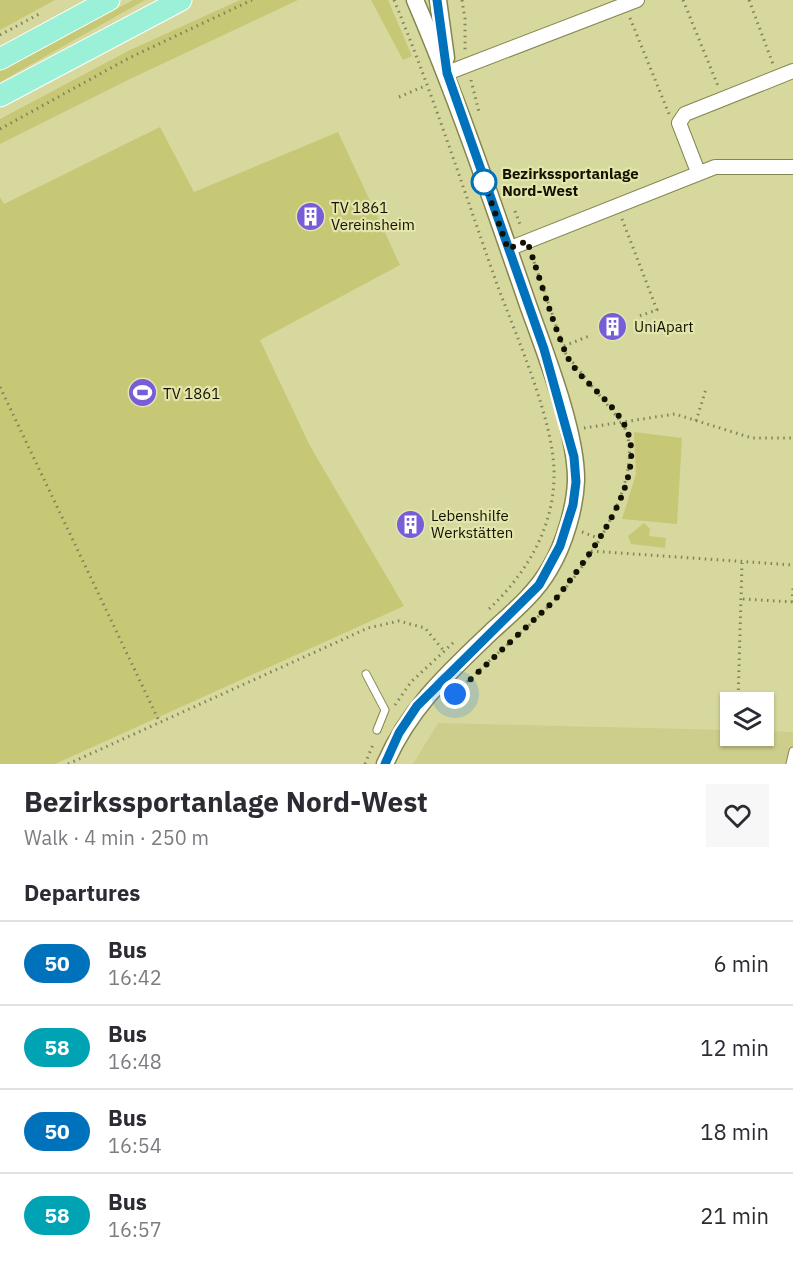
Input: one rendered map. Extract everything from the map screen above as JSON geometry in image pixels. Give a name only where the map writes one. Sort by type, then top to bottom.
[{"type":"main road","points":[[0,59],[109,0]]},
{"type":"main road","points":[[0,96],[181,0]]},
{"type":"street","points":[[385,764],[399,733],[417,706],[520,605],[551,566],[573,505],[576,482],[574,457],[568,430],[544,349],[447,73],[415,0]]},
{"type":"street","points":[[438,0],[447,73]]},
{"type":"street","points":[[447,73],[631,2]]},
{"type":"street","points":[[698,172],[679,123],[684,114],[793,71]]},
{"type":"street","points":[[508,249],[715,167],[742,165],[793,167]]},
{"type":"lane","points":[[366,674],[385,710],[377,733]]},
{"type":"lane","points":[[790,764],[793,751]]},
{"type":"path","points":[[0,129],[129,58],[252,0]]},
{"type":"path","points":[[394,0],[531,378],[552,451],[554,487],[547,522],[532,557],[485,613]]},
{"type":"path","points":[[462,0],[468,65],[480,114]]},
{"type":"path","points":[[683,0],[723,99]]},
{"type":"path","points":[[749,0],[778,77]]},
{"type":"path","points":[[631,2],[665,111],[679,123]]},
{"type":"path","points":[[0,35],[47,10]]},
{"type":"path","points":[[399,97],[425,85]]},
{"type":"path","points":[[617,207],[657,310],[636,316]]},
{"type":"path","points":[[448,702],[555,600],[591,551],[619,505],[630,456],[628,433],[622,423],[571,361],[514,209]]},
{"type":"path","points":[[564,346],[589,336]]},
{"type":"path","points":[[0,387],[160,723]]},
{"type":"path","points":[[696,420],[706,389]]},
{"type":"path","points":[[568,430],[675,414],[752,438],[793,438]]},
{"type":"path","points":[[591,551],[793,565]]},
{"type":"path","points":[[738,692],[743,599],[742,562]]},
{"type":"path","points":[[743,599],[793,602],[793,588]]},
{"type":"path","points":[[68,764],[368,628],[399,621],[425,628],[444,651]]},
{"type":"path","points":[[390,713],[411,682],[460,636]]},
{"type":"path","points":[[365,764],[377,733]]},
{"type":"shaded area","points":[[0,0],[55,0],[0,30]]},
{"type":"shaded area","points":[[133,0],[145,0],[0,82],[0,71]]},
{"type":"shaded area","points":[[240,0],[298,0],[130,79],[0,144],[0,119],[128,51]]},
{"type":"shaded area","points":[[371,0],[388,0],[412,56],[403,60]]},
{"type":"shaded area","name":"TV 1861","points":[[160,127],[194,192],[338,132],[400,265],[260,340],[310,446],[404,606],[55,764],[0,764],[0,197],[4,204]]},
{"type":"shaded area","points":[[634,432],[682,438],[677,524],[622,519],[636,474]]},
{"type":"shaded area","points":[[644,523],[650,529],[649,536],[666,538],[665,548],[631,544],[628,536]]},
{"type":"shaded area","points":[[438,723],[720,730],[720,746],[774,746],[774,731],[793,732],[793,764],[413,764]]},
{"type":"bus line","name":"50","points":[[385,764],[399,733],[417,706],[539,585],[560,546],[573,505],[576,482],[574,457],[568,430],[544,349],[455,103],[447,73],[446,52],[437,0]]},
{"type":"place","name":"Bezirkssportanlage Nord-West","points":[[484,182]]},
{"type":"place","name":"TV 1861 Vereinsheim","points":[[310,216]]},
{"type":"place","name":"UniApart","points":[[613,326]]},
{"type":"place","name":"TV 1861","points":[[142,393]]},
{"type":"place","name":"Lebenshilfe Werkstätten","points":[[410,524]]},
{"type":"route","points":[[455,694],[555,600],[568,583],[619,505],[630,456],[628,433],[612,407],[566,354],[527,241],[508,249],[484,182]]}]
